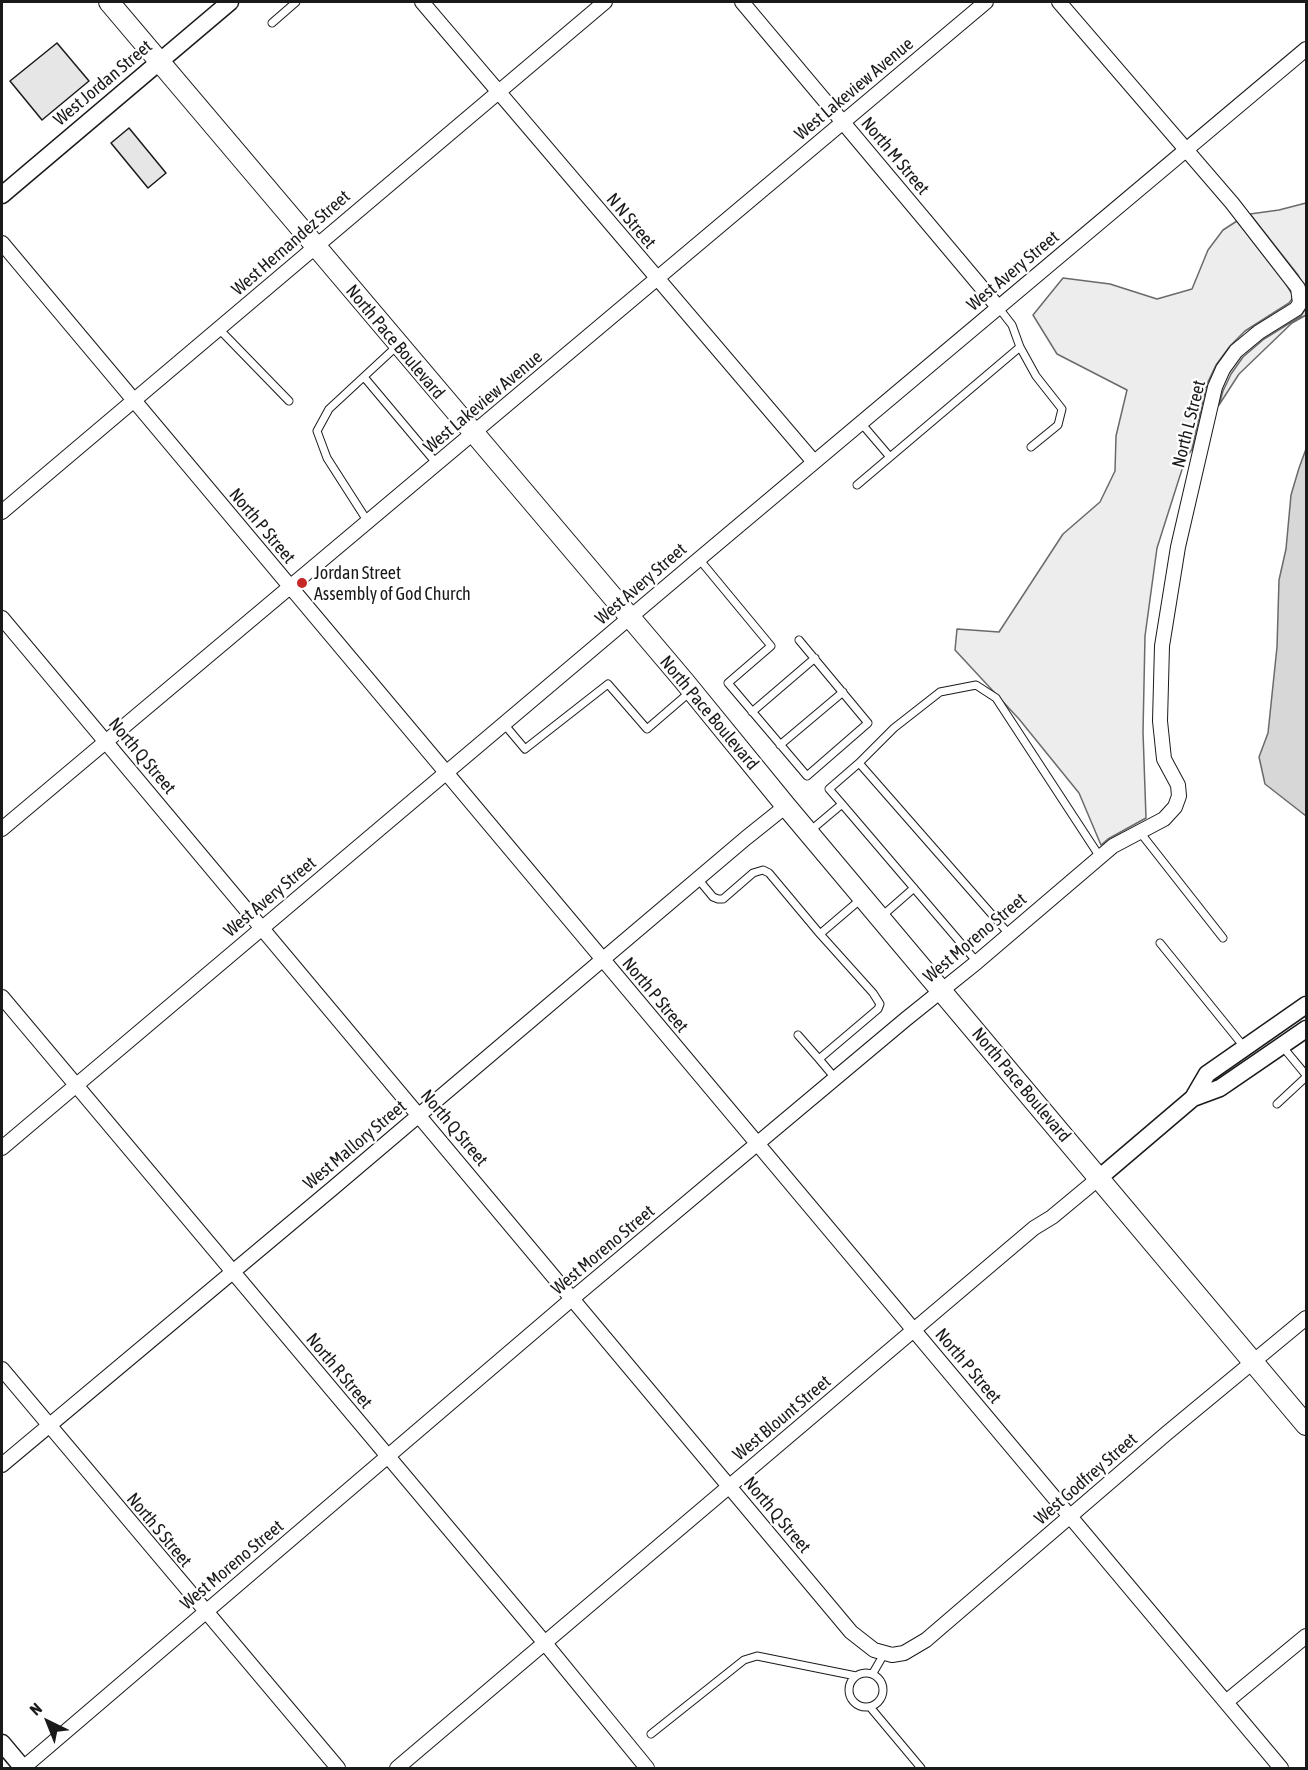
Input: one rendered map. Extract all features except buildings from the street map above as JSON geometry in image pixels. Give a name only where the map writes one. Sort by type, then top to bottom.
[{"type":"main road","name":"North Pace Boulevard","points":[[109,2],[692,690],[808,833],[1306,1425]]},
{"type":"street","name":"West Jordan Street","points":[[2,195],[230,2]]},
{"type":"street","name":"N N Street","points":[[422,2],[814,462]]},
{"type":"street","name":"West Hernandez Street","points":[[2,512],[605,2]]},
{"type":"street","name":"North M Street","points":[[742,2],[998,307]]},
{"type":"street","name":"West Lakeview Avenue","points":[[2,829],[986,2]]},
{"type":"street","name":"North L Street","points":[[1059,2],[1302,287],[1300,303],[1296,309],[1259,332],[1236,351],[1223,369],[1215,387],[1178,547],[1162,646],[1160,721],[1164,759]]},
{"type":"street","name":"West Avery Street","points":[[2,1148],[1306,49]]},
{"type":"street","name":"North P Street","points":[[2,243],[756,1145],[915,1330],[1281,1768]]},
{"type":"street","name":"North Q Street","points":[[2,618],[851,1632],[874,1650],[884,1654]]},
{"type":"street","name":"West Moreno Street","points":[[23,1768],[573,1298],[977,962],[1100,856],[1113,846],[1164,819],[1175,807],[1179,796],[1178,785],[1164,759]]},
{"type":"street","name":"West Mallory Street","points":[[2,1465],[786,806]]},
{"type":"street","name":"North R Street","points":[[2,997],[544,1642],[647,1768]]},
{"type":"street","name":"West Blount Street","points":[[397,1768],[1034,1228],[1052,1217],[1193,1098],[1207,1074],[1306,1005]]},
{"type":"street","name":"West Blount Street","points":[[1193,1098],[1220,1088],[1306,1029]]},
{"type":"street","name":"West Godfrey Street","points":[[884,1654],[904,1653],[926,1640],[1306,1318]]},
{"type":"street","name":"North S Street","points":[[2,1369],[338,1768]]},
{"type":"street","points":[[1226,1702],[1306,1636]]},
{"type":"street","points":[[2,1743],[23,1768]]},
{"type":"lane","points":[[272,23],[296,2]]},
{"type":"lane","points":[[998,307],[1012,325],[1020,347],[1036,376],[1062,409],[1058,425],[1031,447]]},
{"type":"lane","points":[[219,329],[290,401]]},
{"type":"lane","points":[[368,522],[327,458],[317,431],[329,409],[398,345]]},
{"type":"lane","points":[[858,485],[1020,347]]},
{"type":"lane","points":[[364,377],[437,464]]},
{"type":"lane","points":[[861,423],[890,457]]},
{"type":"lane","points":[[699,559],[771,646],[728,683],[807,776],[868,723],[799,640]]},
{"type":"lane","points":[[752,712],[814,658]]},
{"type":"lane","points":[[504,724],[525,749],[608,684],[647,729],[692,690]]},
{"type":"lane","points":[[977,962],[829,789],[894,728],[940,692],[976,685],[996,698],[1100,856]]},
{"type":"lane","points":[[780,745],[843,692]]},
{"type":"lane","points":[[858,763],[1010,934]]},
{"type":"lane","points":[[808,833],[842,804]]},
{"type":"lane","points":[[1139,831],[1223,938]]},
{"type":"lane","points":[[698,879],[713,897],[723,899],[753,873],[763,870],[769,873],[873,993],[880,1004],[878,1010],[819,1059]]},
{"type":"lane","points":[[880,918],[914,888]]},
{"type":"lane","points":[[820,934],[863,898]]},
{"type":"lane","points":[[1160,943],[1245,1048]]},
{"type":"lane","points":[[798,1035],[835,1078]]},
{"type":"lane","points":[[1277,1104],[1306,1076],[1282,1046]]},
{"type":"lane","points":[[873,1673],[884,1654]]},
{"type":"lane","points":[[651,1734],[744,1660],[757,1656],[856,1676],[867,1672],[873,1673],[881,1680],[884,1691],[879,1701],[870,1707]]},
{"type":"lane","points":[[856,1676],[849,1686],[851,1697],[859,1705],[870,1707],[921,1768]]},
{"type":"shaded area","points":[[1306,203],[1306,289],[1298,275],[1250,214]]},
{"type":"shaded area","points":[[1237,221],[1286,284],[1292,294],[1292,299],[1245,331],[1230,346],[1216,365],[1207,384],[1192,449],[1185,460],[1157,548],[1145,636],[1143,732],[1146,818],[1101,845],[1079,793],[1019,719],[955,650],[957,629],[999,632],[1063,534],[1100,502],[1115,471],[1116,436],[1127,390],[1057,354],[1033,315],[1063,278],[1110,284],[1157,299],[1192,289],[1208,250],[1223,230]]},
{"type":"shaded area","points":[[1306,308],[1306,315],[1292,323],[1239,374],[1219,405],[1231,374],[1243,357],[1264,339],[1301,316]]},
{"type":"shaded area","points":[[1306,449],[1306,816],[1265,784],[1259,757],[1268,733],[1277,647],[1279,580],[1286,549],[1291,495]]},
{"type":"place","name":"Jordan Street Assembly of God Church","points":[[302,583]]}]
